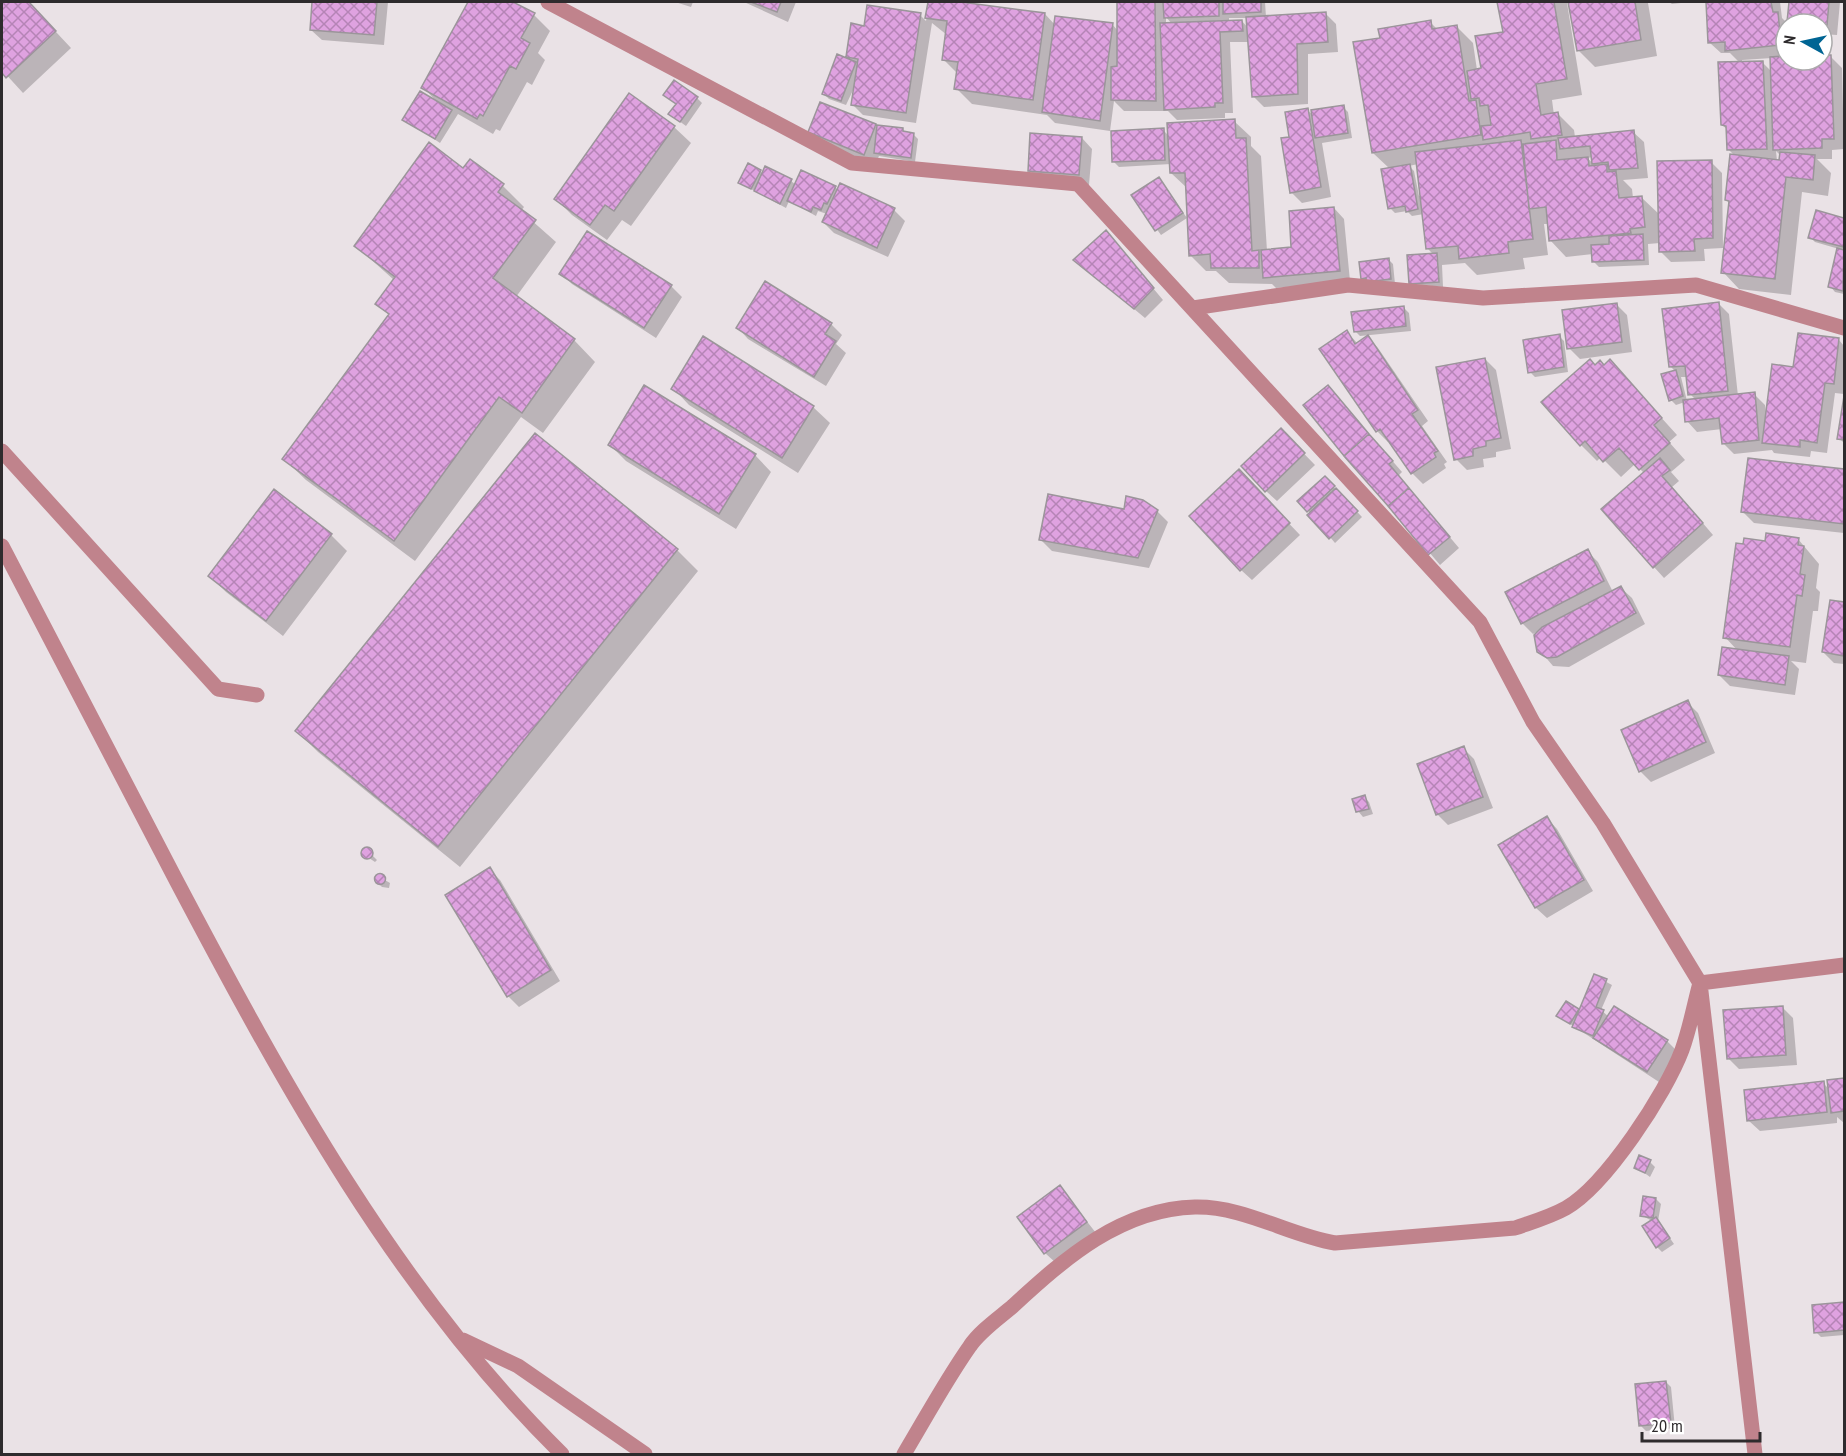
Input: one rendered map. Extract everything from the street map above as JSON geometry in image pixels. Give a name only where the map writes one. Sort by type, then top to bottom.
[{"type":"street","points":[[548,2],[852,163],[1078,184],[1480,622],[1533,722],[1603,823],[1700,983],[1755,1455]]},
{"type":"street","points":[[1193,308],[1348,285],[1483,298],[1696,285],[1845,328]]},
{"type":"street","points":[[2,452],[218,689],[257,695]]},
{"type":"street","points":[[2,546],[211,947],[278,1067],[387,1244],[494,1381],[562,1455]]},
{"type":"street","points":[[1700,983],[1845,965]]},
{"type":"street","points":[[904,1455],[971,1344],[1044,1277],[1092,1239],[1153,1211],[1197,1207],[1245,1215],[1308,1239],[1335,1244],[1515,1228],[1568,1207],[1610,1165],[1657,1100],[1682,1049],[1700,983]]},
{"type":"street","points":[[459,1338],[518,1366],[645,1455]]},
{"type":"building","points":[[2,2],[29,2],[56,31],[6,78],[2,73]]},
{"type":"building","points":[[312,2],[377,2],[374,35],[310,30]]},
{"type":"building","points":[[468,2],[513,2],[535,13],[521,38],[530,43],[516,69],[510,66],[483,116],[480,114],[477,119],[421,88]]},
{"type":"building","points":[[751,2],[781,2],[777,12]]},
{"type":"building","points":[[928,2],[961,2],[1045,13],[1033,100],[954,89],[958,62],[942,60],[947,21],[925,18]]},
{"type":"building","points":[[1117,2],[1155,2],[1156,101],[1111,100],[1111,67],[1117,66]]},
{"type":"building","points":[[1163,2],[1219,2],[1219,16],[1164,18]]},
{"type":"building","points":[[1223,2],[1261,2],[1261,12],[1223,14]]},
{"type":"building","points":[[1497,2],[1554,2],[1567,79],[1536,84],[1541,115],[1558,112],[1562,135],[1531,139],[1530,132],[1483,140],[1481,126],[1491,125],[1488,105],[1480,106],[1479,98],[1471,99],[1467,71],[1481,68],[1475,36],[1503,32]]},
{"type":"building","points":[[1568,2],[1635,2],[1641,40],[1577,51]]},
{"type":"building","points":[[1706,2],[1771,2],[1774,12],[1774,46],[1725,51],[1725,42],[1708,43]]},
{"type":"building","points":[[1789,2],[1829,2],[1828,12],[1788,12]]},
{"type":"building","points":[[867,5],[921,13],[906,113],[851,105],[858,59],[846,57],[851,23],[864,26]]},
{"type":"building","points":[[1326,12],[1328,42],[1297,44],[1298,94],[1252,97],[1246,17]]},
{"type":"building","points":[[1055,16],[1113,23],[1100,121],[1042,112]]},
{"type":"building","points":[[1242,20],[1243,31],[1220,32],[1223,103],[1215,103],[1215,107],[1164,110],[1160,23]]},
{"type":"building","points":[[1431,20],[1432,29],[1457,25],[1469,101],[1476,100],[1481,135],[1372,153],[1353,42],[1380,38],[1378,29]]},
{"type":"building","points":[[837,54],[856,62],[841,101],[822,94]]},
{"type":"building","points":[[1770,57],[1774,57],[1774,72],[1832,72],[1834,139],[1822,139],[1822,148],[1773,150]]},
{"type":"building","points":[[1763,61],[1767,149],[1727,150],[1726,126],[1721,125],[1718,62]]},
{"type":"building","points":[[674,80],[698,97],[680,122],[668,114],[676,104],[663,95]]},
{"type":"building","points":[[420,91],[452,110],[435,139],[402,120]]},
{"type":"building","points":[[629,93],[675,126],[614,211],[605,205],[590,225],[554,199]]},
{"type":"building","points":[[820,102],[876,124],[864,155],[808,132]]},
{"type":"building","points":[[1344,105],[1348,133],[1315,138],[1311,110]]},
{"type":"building","points":[[1308,108],[1321,187],[1290,193],[1281,138],[1289,137],[1285,112]]},
{"type":"building","points":[[1235,119],[1236,138],[1246,138],[1252,251],[1259,250],[1259,268],[1211,268],[1210,254],[1189,256],[1185,173],[1170,173],[1167,123]]},
{"type":"building","points":[[877,125],[903,128],[903,131],[914,133],[911,158],[874,153]]},
{"type":"building","points":[[1164,128],[1165,160],[1112,162],[1111,131]]},
{"type":"building","points":[[1634,130],[1638,168],[1609,170],[1608,162],[1592,164],[1590,146],[1560,149],[1558,138]]},
{"type":"building","points":[[1030,133],[1082,137],[1079,175],[1028,171]]},
{"type":"building","points":[[1521,140],[1533,239],[1508,242],[1509,253],[1459,259],[1458,246],[1426,249],[1415,152]]},
{"type":"building","points":[[1556,140],[1557,160],[1588,157],[1589,166],[1607,164],[1607,172],[1616,171],[1619,198],[1642,196],[1645,227],[1630,229],[1631,233],[1549,241],[1546,207],[1529,209],[1523,144]]},
{"type":"building","points":[[429,142],[463,168],[470,159],[504,184],[498,192],[536,220],[493,278],[575,339],[522,413],[499,397],[394,541],[282,459],[389,314],[375,304],[395,277],[354,246]]},
{"type":"building","points":[[1780,152],[1815,155],[1813,180],[1786,177],[1775,279],[1721,273],[1729,201],[1725,200],[1730,154],[1779,160]]},
{"type":"building","points":[[1712,160],[1713,238],[1694,239],[1695,251],[1659,252],[1657,161]]},
{"type":"building","points":[[748,163],[761,170],[751,189],[738,183]]},
{"type":"building","points":[[1410,164],[1418,209],[1406,212],[1405,206],[1388,209],[1381,169]]},
{"type":"building","points":[[765,166],[792,179],[780,204],[754,191]]},
{"type":"building","points":[[801,170],[836,186],[827,204],[824,203],[821,210],[813,207],[811,212],[787,201]]},
{"type":"building","points":[[1159,177],[1183,213],[1155,231],[1131,195]]},
{"type":"building","points":[[840,183],[895,208],[877,248],[822,222]]},
{"type":"building","points":[[1334,207],[1340,271],[1263,278],[1261,250],[1291,247],[1289,211]]},
{"type":"building","points":[[1816,210],[1844,218],[1844,247],[1808,238]]},
{"type":"building","points":[[1106,230],[1154,288],[1134,309],[1073,260]]},
{"type":"building","points":[[587,231],[672,285],[644,328],[559,274]]},
{"type":"building","points":[[1643,234],[1644,260],[1592,262],[1591,245],[1609,244],[1609,236]]},
{"type":"building","points":[[1837,248],[1844,250],[1843,291],[1828,287]]},
{"type":"building","points":[[1437,253],[1439,282],[1409,284],[1407,255]]},
{"type":"building","points":[[1389,258],[1391,279],[1366,282],[1366,278],[1361,279],[1359,262]]},
{"type":"building","points":[[765,281],[832,323],[825,334],[836,341],[814,377],[736,328]]},
{"type":"building","points":[[1719,302],[1728,391],[1688,395],[1685,366],[1669,367],[1662,309]]},
{"type":"building","points":[[1617,303],[1622,342],[1567,349],[1562,310]]},
{"type":"building","points":[[1404,306],[1406,326],[1354,332],[1351,312]]},
{"type":"building","points":[[1347,330],[1355,344],[1368,335],[1418,410],[1412,414],[1438,451],[1434,453],[1436,457],[1411,474],[1380,429],[1376,432],[1319,349]]},
{"type":"building","points":[[1798,333],[1839,338],[1834,384],[1825,383],[1817,443],[1800,440],[1800,447],[1762,443],[1772,364],[1793,367]]},
{"type":"building","points":[[1560,334],[1564,367],[1528,373],[1523,340]]},
{"type":"building","points":[[703,336],[814,406],[782,458],[671,389]]},
{"type":"building","points":[[1485,358],[1501,438],[1486,441],[1486,446],[1473,449],[1473,456],[1454,460],[1436,367]]},
{"type":"building","points":[[1590,359],[1595,365],[1600,360],[1604,365],[1610,359],[1662,418],[1654,425],[1670,443],[1639,470],[1619,448],[1603,462],[1585,441],[1580,446],[1541,402]]},
{"type":"building","points":[[1676,370],[1683,396],[1669,401],[1661,374]]},
{"type":"building","points":[[644,385],[756,454],[719,514],[608,445]]},
{"type":"building","points":[[1328,385],[1369,434],[1344,456],[1303,405]]},
{"type":"building","points":[[1755,392],[1759,440],[1722,444],[1719,418],[1685,422],[1683,400]]},
{"type":"building","points":[[1844,396],[1844,440],[1837,439]]},
{"type":"building","points":[[1281,428],[1305,453],[1265,492],[1241,466]]},
{"type":"building","points":[[535,433],[678,549],[438,847],[295,731]]},
{"type":"building","points":[[1369,434],[1393,461],[1389,464],[1409,488],[1388,506],[1344,456]]},
{"type":"building","points":[[1660,458],[1670,470],[1662,476],[1703,523],[1653,568],[1601,509]]},
{"type":"building","points":[[1748,458],[1844,469],[1844,524],[1741,512]]},
{"type":"building","points":[[1239,469],[1290,523],[1240,571],[1189,516]]},
{"type":"building","points":[[1325,476],[1335,486],[1307,512],[1297,501]]},
{"type":"building","points":[[1336,488],[1358,511],[1329,539],[1307,515]]},
{"type":"building","points":[[1409,488],[1450,537],[1428,555],[1388,506]]},
{"type":"building","points":[[274,489],[332,534],[266,621],[208,576]]},
{"type":"building","points":[[1048,494],[1124,509],[1126,496],[1143,500],[1158,510],[1138,558],[1039,540]]},
{"type":"building","points":[[1766,533],[1799,538],[1798,545],[1804,546],[1800,574],[1805,575],[1802,596],[1797,595],[1790,647],[1723,638],[1736,543],[1743,544],[1744,538],[1765,541]]},
{"type":"building","points":[[1588,549],[1604,581],[1521,624],[1505,592]]},
{"type":"building","points":[[1621,586],[1636,613],[1557,657],[1547,658],[1537,652],[1534,635],[1542,627]]},
{"type":"building","points":[[1830,600],[1844,602],[1844,656],[1822,652]]},
{"type":"building","points":[[1722,647],[1789,656],[1785,685],[1718,675]]},
{"type":"building","points":[[1688,700],[1706,742],[1639,772],[1621,730]]},
{"type":"building","points":[[1464,746],[1483,797],[1436,815],[1417,764]]},
{"type":"building","points":[[1365,795],[1369,809],[1356,812],[1352,799]]},
{"type":"building","points":[[1547,816],[1584,880],[1535,908],[1498,845]]},
{"type":"building","points":[[367,847],[373,853],[367,859],[361,853]]},
{"type":"building","points":[[490,867],[551,970],[507,997],[445,895]]},
{"type":"building","points":[[380,873],[386,879],[380,885],[374,879]]},
{"type":"building","points":[[1594,974],[1607,979],[1596,1007],[1604,1010],[1593,1036],[1572,1027]]},
{"type":"building","points":[[1566,1001],[1579,1009],[1570,1024],[1556,1016]]},
{"type":"building","points":[[1614,1006],[1668,1040],[1647,1072],[1593,1038]]},
{"type":"building","points":[[1783,1006],[1786,1055],[1727,1059],[1723,1010]]},
{"type":"building","points":[[1844,1078],[1844,1111],[1831,1113],[1827,1080]]},
{"type":"building","points":[[1824,1081],[1827,1112],[1747,1121],[1744,1090]]},
{"type":"building","points":[[1639,1155],[1651,1160],[1645,1173],[1634,1168]]},
{"type":"building","points":[[1060,1185],[1087,1222],[1044,1254],[1017,1217]]},
{"type":"building","points":[[1643,1196],[1656,1198],[1653,1218],[1640,1216]]},
{"type":"building","points":[[1656,1217],[1670,1238],[1656,1248],[1642,1226]]},
{"type":"building","points":[[1844,1302],[1844,1330],[1814,1333],[1812,1305]]},
{"type":"building","points":[[1666,1381],[1671,1423],[1639,1426],[1635,1384]]}]
